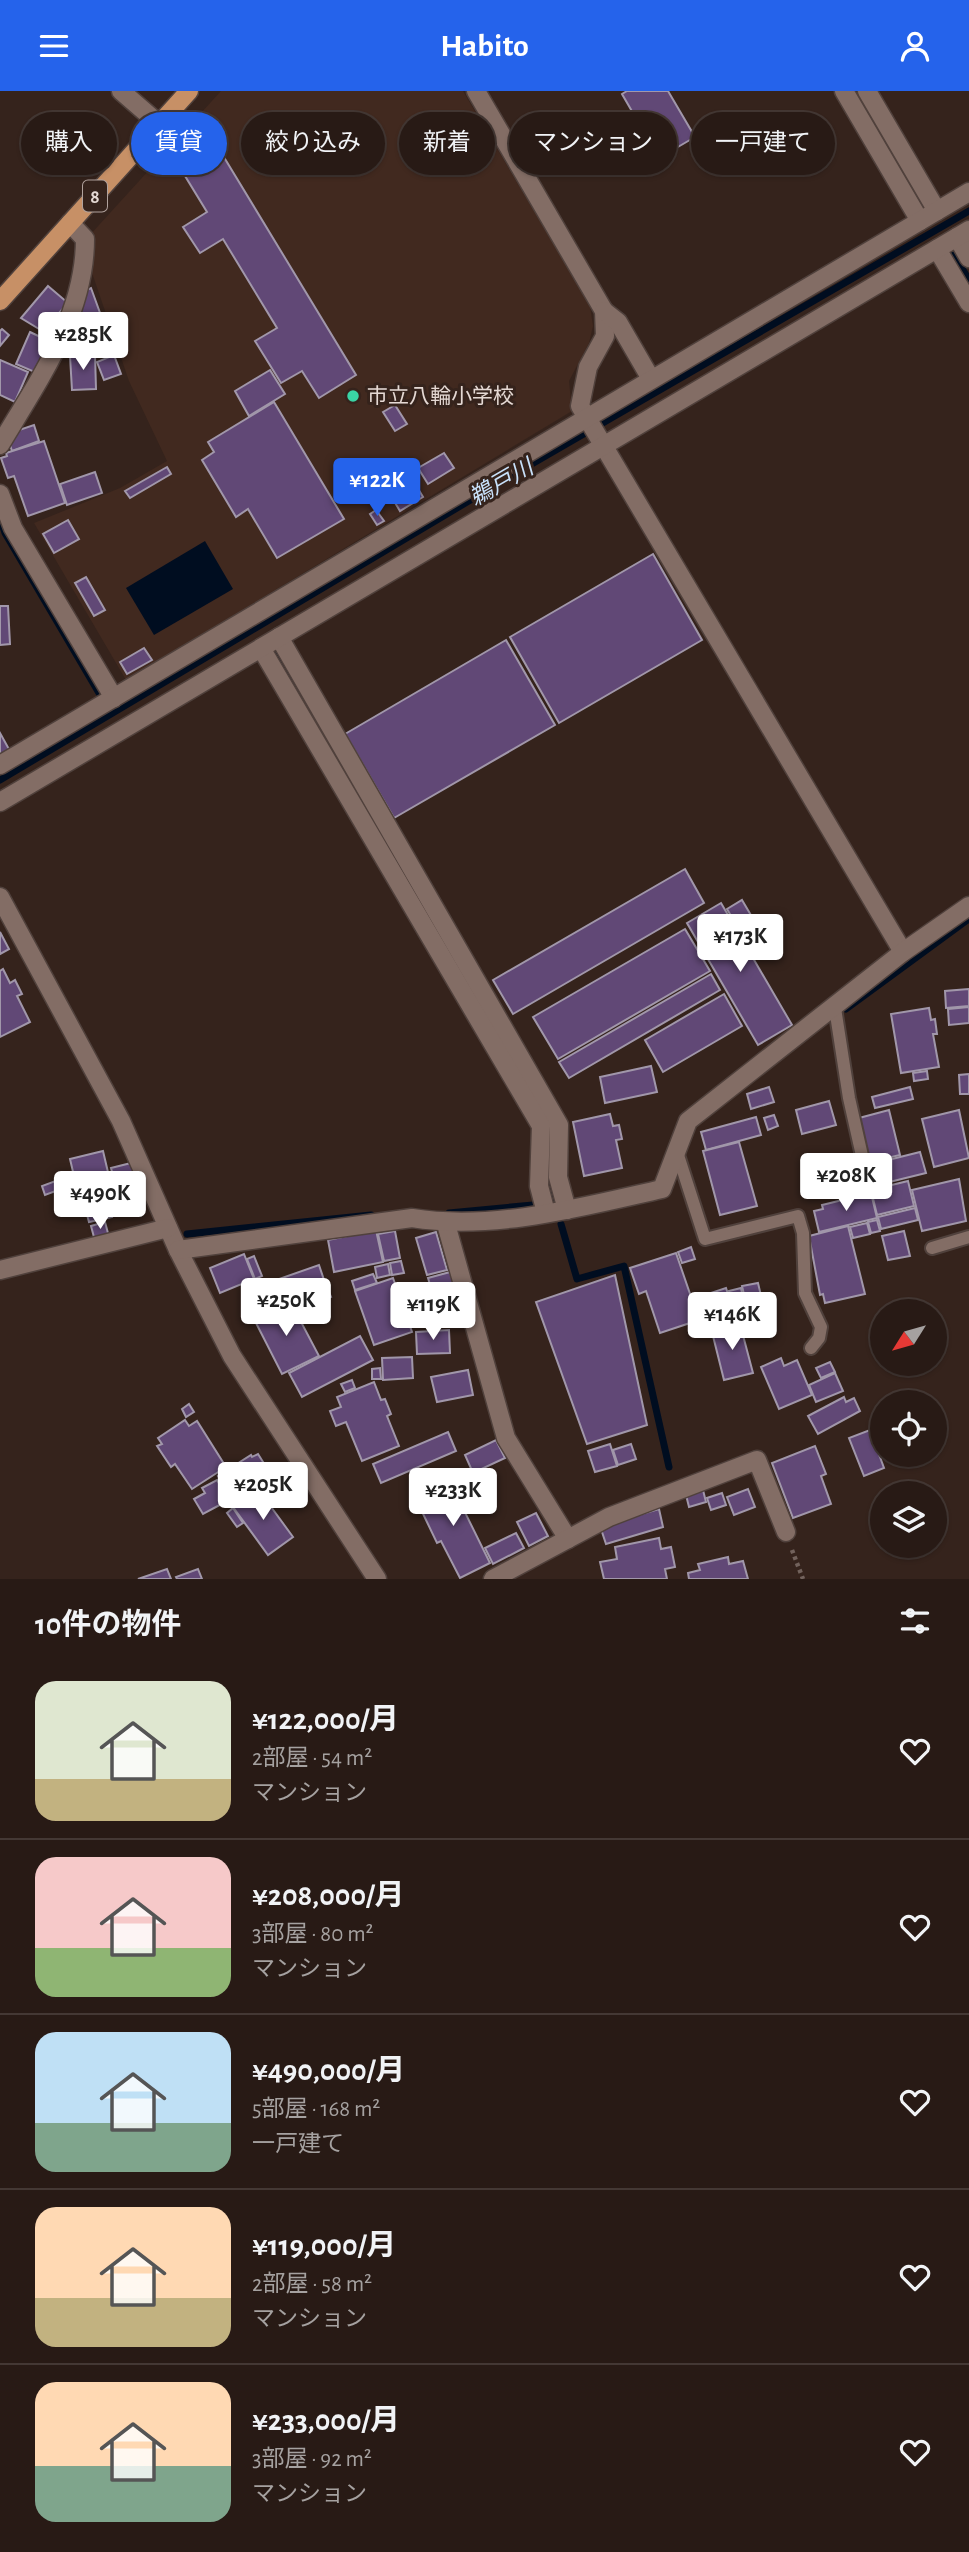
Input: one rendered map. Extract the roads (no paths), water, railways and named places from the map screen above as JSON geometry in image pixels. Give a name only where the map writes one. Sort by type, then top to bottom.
[{"type":"main road","name":"8","points":[[170,112],[189,91]]},
{"type":"main road","name":"8","points":[[0,301],[131,155]]},
{"type":"street","points":[[121,91],[145,112]]},
{"type":"street","points":[[476,91],[604,311],[618,322],[651,379]]},
{"type":"street","points":[[844,91],[920,221]]},
{"type":"street","points":[[867,91],[937,211]]},
{"type":"street","points":[[0,765],[588,420],[651,379],[969,192]]},
{"type":"street","points":[[0,445],[60,342],[75,304],[85,265],[85,239],[70,223]]},
{"type":"street","points":[[0,802],[963,233],[969,258]]},
{"type":"street","points":[[937,249],[969,303]]},
{"type":"street","points":[[604,311],[605,336],[588,367],[580,406],[903,952]]},
{"type":"street","points":[[0,493],[13,528],[114,698]]},
{"type":"street","points":[[279,637],[559,1125],[558,1177],[567,1210]]},
{"type":"street","points":[[261,648],[541,1126],[539,1186],[546,1213]]},
{"type":"street","points":[[0,897],[4,916],[121,1121],[178,1250],[232,1356],[377,1579]]},
{"type":"street","points":[[178,1250],[412,1218],[446,1224],[546,1213],[662,1189],[688,1121],[903,952],[969,907]]},
{"type":"street","points":[[446,1224],[506,1438],[568,1539]]},
{"type":"street","points":[[0,1271],[168,1228]]},
{"type":"street","points":[[493,1579],[610,1517],[757,1460],[786,1532]]},
{"type":"lane","points":[[835,1008],[849,1098],[867,1178]]},
{"type":"lane","points":[[677,1152],[705,1239],[798,1216],[803,1233],[805,1293],[821,1327],[819,1338],[811,1348]]},
{"type":"lane","points":[[932,1248],[969,1237]]},
{"type":"water","points":[[205,541],[233,589],[154,635],[126,588]]},
{"type":"waterway","name":"鵜戸川","points":[[0,780],[504,480],[969,211]]},
{"type":"waterway","points":[[952,252],[969,280]]},
{"type":"waterway","points":[[1,521],[5,533],[99,693]]},
{"type":"waterway","points":[[275,650],[407,877]]},
{"type":"waterway","points":[[846,1009],[966,921]]},
{"type":"waterway","points":[[549,1134],[548,1180],[553,1199]]},
{"type":"waterway","points":[[449,1213],[533,1205]]},
{"type":"waterway","points":[[187,1234],[371,1215]]},
{"type":"waterway","points":[[561,1224],[577,1279],[624,1266],[669,1467]]},
{"type":"place","name":"市立八輪小学校","points":[[353,396]]}]
